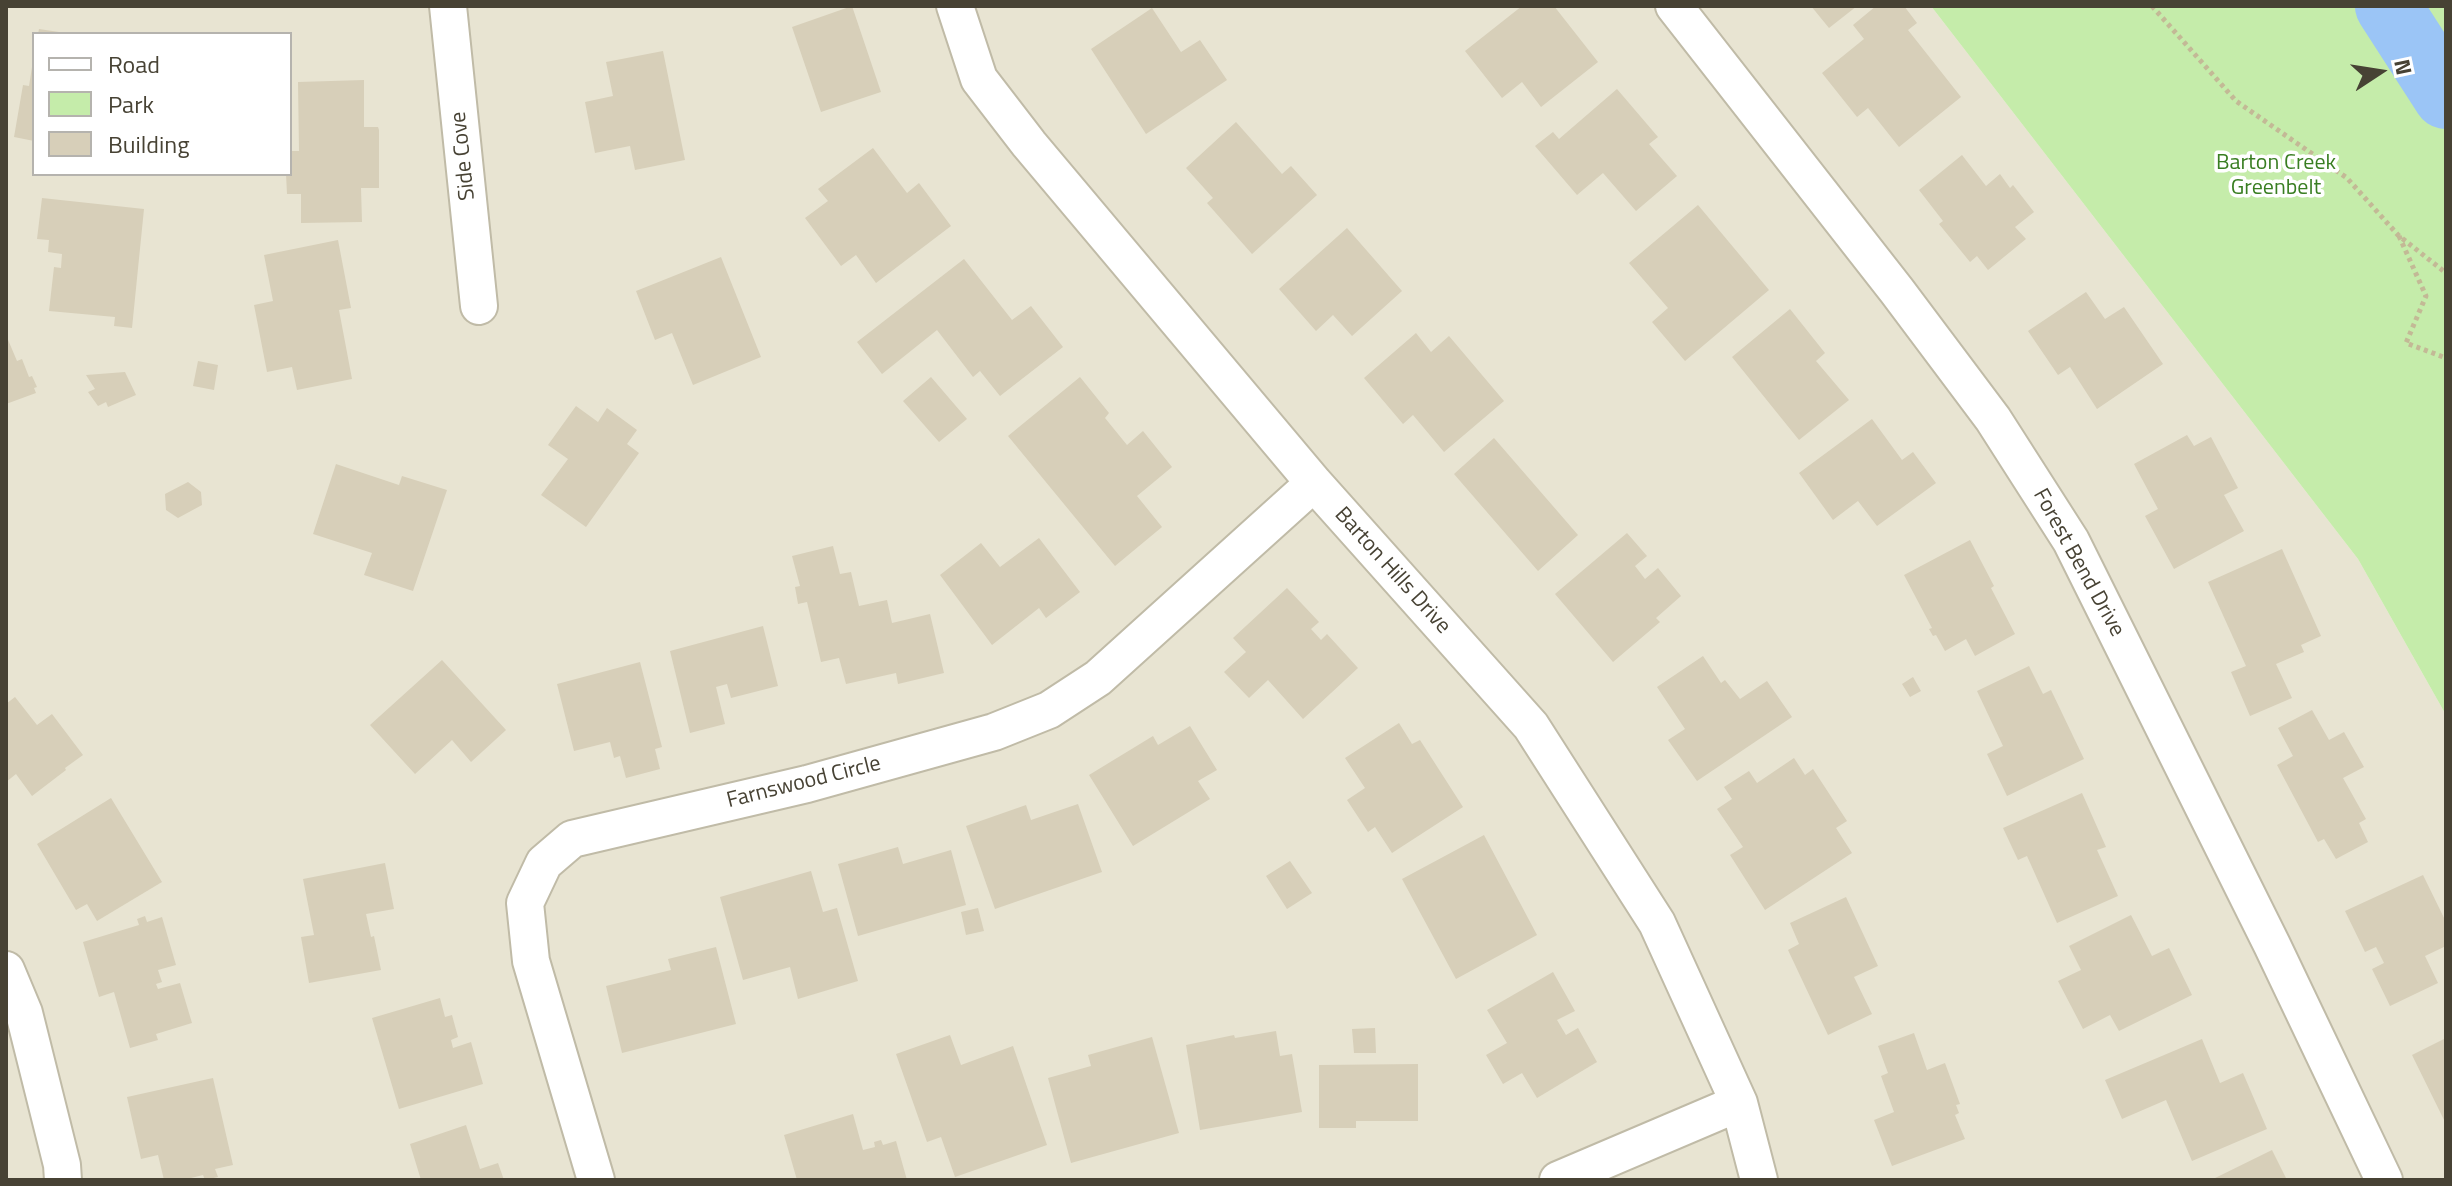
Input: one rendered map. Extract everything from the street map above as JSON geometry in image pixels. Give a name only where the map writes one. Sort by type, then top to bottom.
[{"type":"street","name":"Side Cove","points":[[448,6],[479,306]]},
{"type":"street","name":"Barton Hills Drive","points":[[955,6],[979,79],[1029,144],[1314,483],[1531,726],[1657,923],[1739,1103],[1759,1180]]},
{"type":"street","name":"Forest Bend Drive","points":[[1674,6],[1993,419],[2071,541],[2272,945],[2384,1180]]},
{"type":"street","name":"Farnswood Circle","points":[[596,1180],[531,961],[525,903],[544,863],[572,839],[807,784],[994,732],[1049,710],[1098,678],[1314,483]]},
{"type":"street","points":[[6,970],[24,1013],[62,1165],[63,1180]]},
{"type":"street","points":[[1558,1180],[1739,1103]]},
{"type":"path","points":[[2152,6],[2236,101],[2347,178],[2398,235],[2446,273]]},
{"type":"path","points":[[2398,235],[2426,296],[2406,343],[2446,358]]},
{"type":"shaded area","points":[[6,6],[1931,6],[2358,559],[2446,715],[2446,1180],[6,1180]]},
{"type":"green space","name":"Barton Creek Greenbelt","points":[[1931,6],[2446,6],[2446,715],[2358,559]]},
{"type":"building","points":[[852,6],[881,92],[821,112],[792,27]]},
{"type":"building","points":[[1522,6],[1554,6],[1598,62],[1541,107],[1522,82],[1502,98],[1465,51]]},
{"type":"building","points":[[1811,6],[1857,6],[1829,28]]},
{"type":"building","points":[[1876,6],[1904,6],[1917,23],[1908,30],[1961,97],[1899,147],[1868,108],[1857,117],[1822,73],[1864,39],[1853,25]]},
{"type":"building","points":[[1152,8],[1181,52],[1200,40],[1227,80],[1146,134],[1091,49]]},
{"type":"building","points":[[663,51],[685,160],[635,170],[630,146],[595,153],[585,102],[613,96],[606,62]]},
{"type":"building","points":[[32,67],[32,141],[14,137],[23,85],[29,86]]},
{"type":"building","points":[[364,80],[364,127],[378,127],[379,130],[379,188],[361,188],[362,222],[301,223],[301,194],[287,194],[286,176],[292,176],[292,151],[299,151],[298,82]]},
{"type":"building","points":[[1617,89],[1658,137],[1649,144],[1677,176],[1636,211],[1603,173],[1577,195],[1535,146],[1553,132],[1559,139]]},
{"type":"building","points":[[1236,122],[1282,174],[1291,166],[1317,195],[1252,254],[1207,203],[1213,198],[1186,168]]},
{"type":"building","points":[[873,148],[907,193],[919,183],[951,226],[876,283],[856,255],[841,266],[805,218],[828,201],[818,189]]},
{"type":"building","points":[[1962,155],[1986,186],[2000,174],[2034,212],[2015,227],[2026,239],[1988,270],[1977,256],[1970,262],[1939,224],[1943,221],[1919,190]]},
{"type":"building","points":[[42,198],[144,209],[132,328],[114,326],[115,317],[49,311],[54,267],[61,268],[62,254],[48,252],[49,240],[37,239]]},
{"type":"building","points":[[1698,205],[1769,290],[1685,361],[1652,322],[1668,308],[1629,263]]},
{"type":"building","points":[[1347,228],[1402,291],[1352,336],[1333,315],[1316,331],[1279,289]]},
{"type":"building","points":[[338,240],[351,308],[339,310],[352,379],[297,390],[292,367],[267,372],[254,305],[273,301],[264,255]]},
{"type":"building","points":[[721,257],[761,357],[693,385],[672,333],[655,340],[636,291]]},
{"type":"building","points":[[964,259],[1012,320],[1031,306],[1063,347],[1000,396],[980,371],[973,377],[937,330],[882,374],[857,342]]},
{"type":"building","points":[[2086,292],[2105,319],[2124,307],[2163,364],[2097,409],[2070,367],[2058,375],[2028,331]]},
{"type":"building","points":[[1790,309],[1825,353],[1816,361],[1849,400],[1799,440],[1732,357]]},
{"type":"building","points":[[1416,333],[1431,352],[1449,336],[1504,401],[1444,452],[1413,415],[1403,424],[1364,378]]},
{"type":"building","points":[[6,335],[17,361],[22,359],[37,387],[34,388],[36,393],[6,404]]},
{"type":"building","points":[[198,361],[218,365],[214,390],[193,386]]},
{"type":"building","points":[[125,372],[136,395],[108,407],[106,402],[98,406],[88,392],[95,389],[86,375]]},
{"type":"building","points":[[931,377],[967,419],[939,442],[903,401]]},
{"type":"building","points":[[1080,377],[1109,413],[1105,418],[1127,445],[1143,431],[1172,467],[1137,496],[1162,527],[1115,566],[1008,436]]},
{"type":"building","points":[[576,406],[598,422],[607,408],[637,430],[627,444],[639,453],[586,527],[541,495],[568,459],[548,445]]},
{"type":"building","points":[[1872,419],[1902,460],[1913,452],[1936,483],[1877,526],[1858,501],[1833,520],[1799,473]]},
{"type":"building","points":[[2187,435],[2194,446],[2211,437],[2238,488],[2224,495],[2244,531],[2174,569],[2145,516],[2158,509],[2134,464]]},
{"type":"building","points":[[1494,438],[1578,535],[1538,571],[1454,474]]},
{"type":"building","points":[[336,464],[399,485],[402,476],[447,490],[413,591],[364,575],[372,553],[313,534]]},
{"type":"building","points":[[188,482],[201,492],[202,505],[178,518],[166,510],[165,494]]},
{"type":"building","points":[[1627,533],[1647,556],[1635,566],[1645,579],[1658,568],[1681,596],[1656,618],[1660,622],[1613,662],[1555,594]]},
{"type":"building","points":[[1039,538],[1080,592],[1046,618],[1039,608],[992,645],[940,575],[981,543],[1000,567]]},
{"type":"building","points":[[1970,540],[2015,634],[1975,656],[1966,639],[1945,651],[1929,629],[1932,628],[1904,575]]},
{"type":"building","points":[[833,546],[840,574],[851,572],[859,606],[887,600],[892,623],[930,614],[944,673],[898,684],[896,673],[846,684],[839,658],[821,662],[807,602],[798,604],[795,587],[800,586],[792,556]]},
{"type":"building","points":[[2282,549],[2321,636],[2301,645],[2304,652],[2276,664],[2292,698],[2250,716],[2231,672],[2246,666],[2208,582]]},
{"type":"building","points":[[1287,588],[1319,622],[1311,629],[1321,640],[1327,634],[1358,668],[1303,719],[1268,680],[1249,698],[1224,672],[1246,652],[1233,638]]},
{"type":"building","points":[[763,626],[778,686],[731,698],[727,684],[716,687],[725,724],[690,733],[670,651]]},
{"type":"building","points":[[1703,656],[1721,683],[1725,680],[1740,699],[1767,681],[1792,717],[1697,781],[1668,740],[1685,729],[1657,687]]},
{"type":"building","points":[[442,660],[506,730],[471,762],[452,740],[415,774],[370,725]]},
{"type":"building","points":[[640,662],[662,747],[655,749],[660,769],[626,778],[620,756],[614,758],[610,742],[574,751],[557,684]]},
{"type":"building","points":[[2029,666],[2043,694],[2051,690],[2084,759],[2007,796],[1987,754],[2003,746],[1977,691]]},
{"type":"building","points":[[1913,677],[1921,691],[1910,697],[1902,684]]},
{"type":"building","points":[[15,697],[37,725],[52,714],[83,755],[32,796],[16,774],[6,782],[6,704]]},
{"type":"building","points":[[2312,710],[2329,740],[2344,732],[2364,767],[2343,778],[2366,819],[2359,823],[2368,842],[2336,859],[2324,839],[2318,842],[2277,765],[2293,756],[2278,728]]},
{"type":"building","points":[[1399,723],[1412,744],[1420,740],[1463,807],[1392,853],[1375,827],[1368,832],[1347,800],[1365,788],[1345,758]]},
{"type":"building","points":[[1190,726],[1217,770],[1198,781],[1210,799],[1133,846],[1089,775],[1153,736],[1158,745]]},
{"type":"building","points":[[1794,758],[1805,775],[1813,769],[1847,821],[1836,828],[1852,853],[1765,910],[1730,855],[1743,847],[1717,809],[1732,799],[1724,787],[1749,771],[1757,783]]},
{"type":"building","points":[[2082,793],[2106,847],[2097,850],[2118,896],[2057,923],[2027,856],[2018,860],[2003,828]]},
{"type":"building","points":[[111,798],[162,882],[97,921],[87,904],[76,910],[37,844]]},
{"type":"building","points":[[1078,804],[1102,872],[995,909],[966,826],[1026,805],[1031,820]]},
{"type":"building","points":[[1484,835],[1537,935],[1456,979],[1402,879]]},
{"type":"building","points":[[898,847],[903,864],[951,850],[966,905],[858,936],[838,864]]},
{"type":"building","points":[[1290,861],[1312,893],[1287,909],[1266,876]]},
{"type":"building","points":[[385,863],[394,909],[366,914],[381,970],[309,983],[301,937],[314,935],[303,879]]},
{"type":"building","points":[[811,871],[823,912],[837,908],[858,981],[798,999],[790,967],[743,980],[720,897]]},
{"type":"building","points":[[2423,875],[2446,922],[2446,946],[2425,956],[2438,983],[2390,1006],[2372,969],[2384,963],[2376,947],[2365,952],[2345,911]]},
{"type":"building","points":[[1846,897],[1878,966],[1854,977],[1872,1014],[1828,1035],[1788,950],[1799,944],[1790,923]]},
{"type":"building","points":[[978,908],[984,931],[966,935],[961,912]]},
{"type":"building","points":[[2131,915],[2152,956],[2169,948],[2192,995],[2119,1031],[2110,1015],[2083,1029],[2058,981],[2081,970],[2069,946]]},
{"type":"building","points":[[145,916],[147,922],[162,917],[176,965],[158,970],[162,982],[156,984],[158,989],[180,983],[192,1023],[156,1034],[158,1040],[130,1048],[114,992],[99,997],[83,942],[139,925],[137,919]]},
{"type":"building","points":[[716,947],[736,1024],[622,1053],[606,986],[671,970],[668,959]]},
{"type":"building","points":[[1553,972],[1575,1011],[1557,1020],[1566,1035],[1578,1028],[1597,1062],[1537,1098],[1522,1073],[1503,1084],[1486,1055],[1507,1043],[1487,1010]]},
{"type":"building","points":[[440,998],[445,1017],[452,1015],[458,1037],[451,1040],[453,1048],[471,1042],[483,1084],[399,1109],[372,1018]]},
{"type":"building","points":[[1375,1028],[1376,1053],[1354,1053],[1352,1029]]},
{"type":"building","points":[[1276,1031],[1280,1056],[1292,1054],[1302,1112],[1200,1130],[1186,1045],[1234,1035],[1235,1038]]},
{"type":"building","points":[[1914,1033],[1927,1070],[1945,1063],[1960,1104],[1956,1105],[1959,1113],[1955,1115],[1965,1139],[1892,1166],[1874,1120],[1894,1112],[1881,1076],[1888,1073],[1878,1046]]},
{"type":"building","points":[[950,1035],[961,1065],[1013,1046],[1047,1145],[955,1177],[941,1137],[927,1142],[896,1054]]},
{"type":"building","points":[[1152,1037],[1179,1133],[1071,1163],[1048,1078],[1091,1066],[1088,1055]]},
{"type":"building","points":[[2446,1038],[2446,1124],[2412,1055]]},
{"type":"building","points":[[2202,1039],[2220,1083],[2243,1073],[2267,1129],[2192,1161],[2166,1100],[2122,1119],[2105,1080]]},
{"type":"building","points":[[1418,1064],[1418,1121],[1356,1121],[1356,1128],[1319,1128],[1319,1065]]},
{"type":"building","points":[[213,1078],[233,1165],[215,1169],[218,1177],[205,1180],[203,1175],[183,1180],[164,1180],[158,1155],[141,1159],[127,1097]]},
{"type":"building","points":[[853,1114],[863,1150],[875,1147],[874,1142],[881,1140],[883,1145],[896,1141],[907,1180],[797,1180],[784,1135]]},
{"type":"building","points":[[466,1125],[480,1169],[498,1163],[504,1180],[421,1180],[410,1144]]},
{"type":"building","points":[[2272,1150],[2287,1180],[2211,1180]]},
{"type":"waterway","points":[[2388,6],[2446,96]]}]
